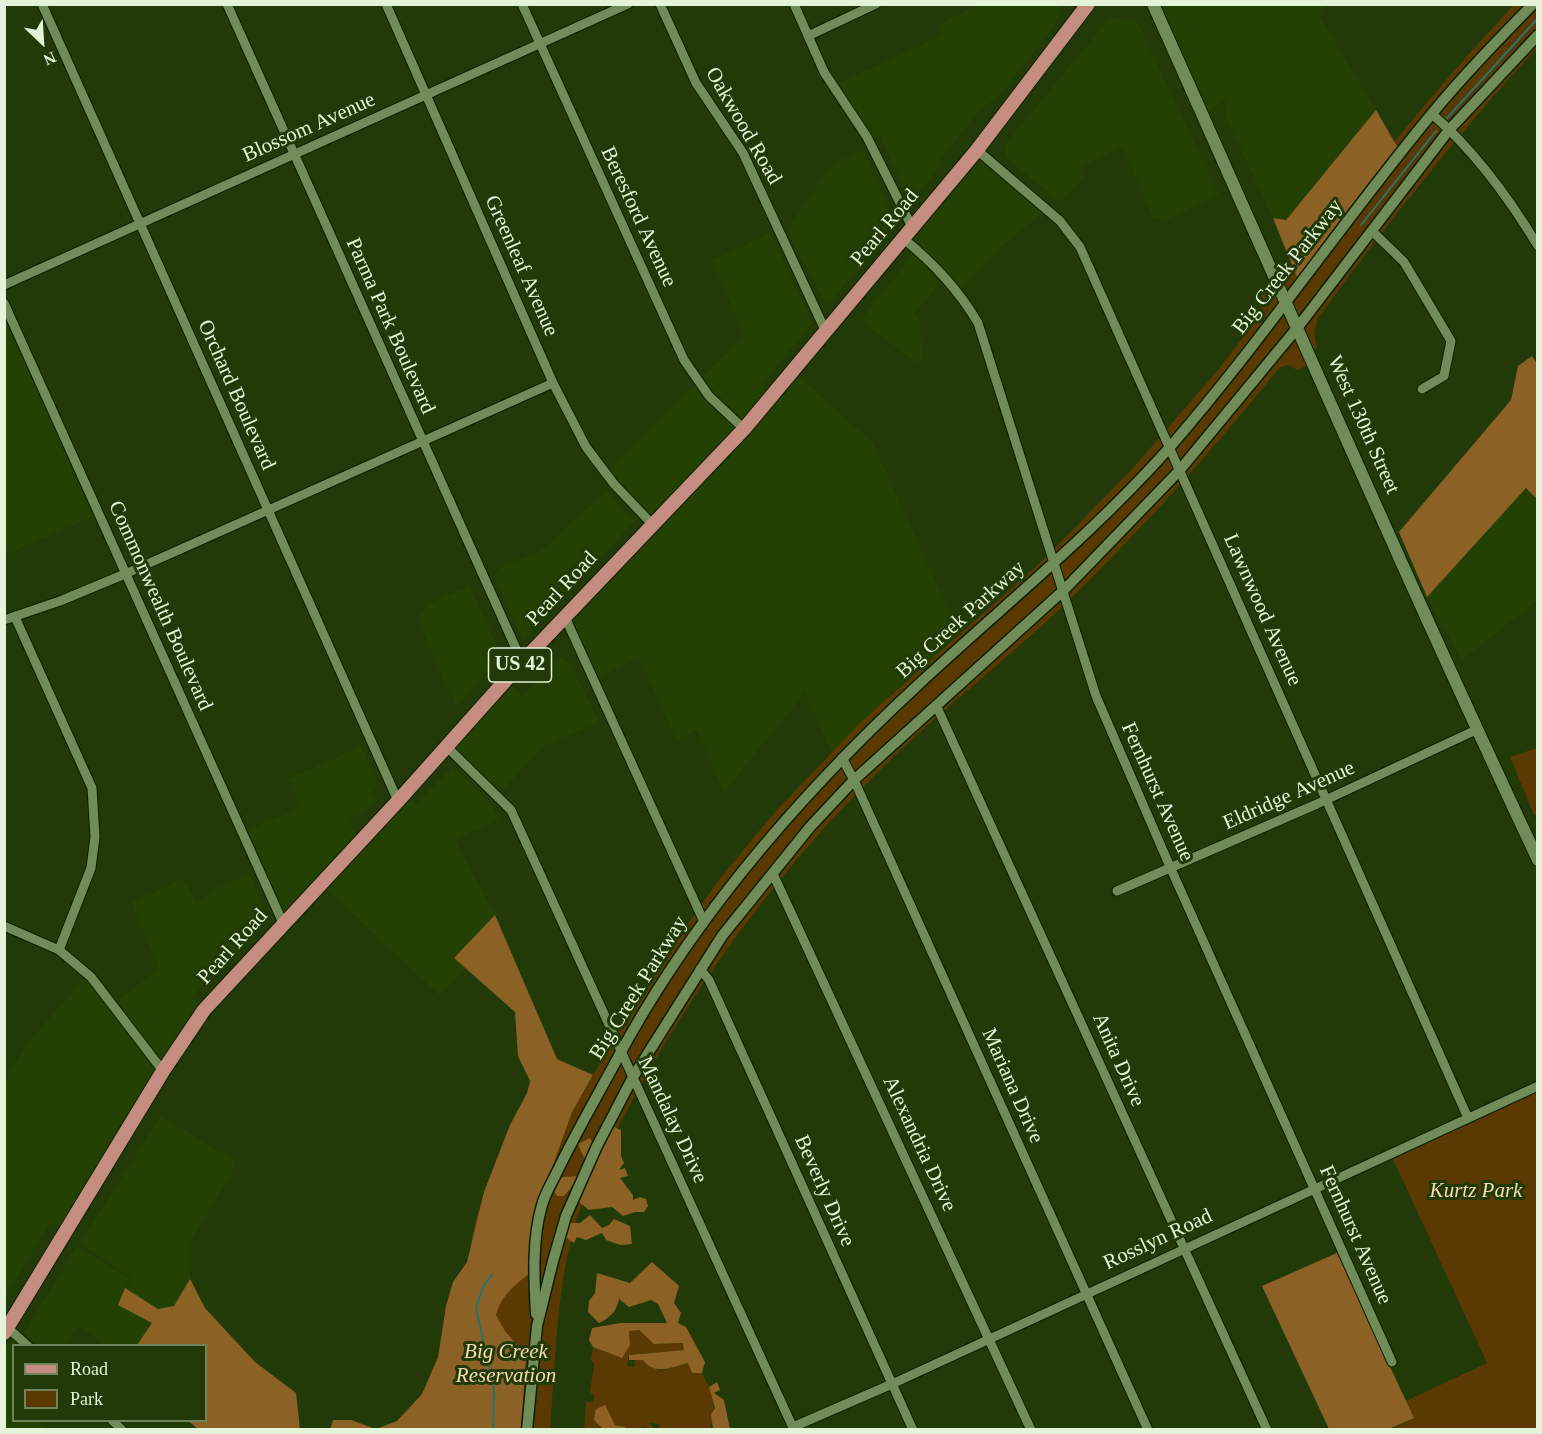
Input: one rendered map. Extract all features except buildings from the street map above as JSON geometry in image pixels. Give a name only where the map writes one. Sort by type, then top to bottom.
[{"type":"main road","name":"Pearl Road","points":[[6,1331],[163,1071],[204,1010],[398,801],[522,662],[744,429],[977,150],[1088,4]]},
{"type":"main road","name":"West 130th Street","points":[[1153,4],[1476,730],[1538,860]]},
{"type":"street","name":"Orchard Boulevard","points":[[42,4],[398,801]]},
{"type":"street","name":"Parma Park Boulevard","points":[[226,4],[522,662]]},
{"type":"street","name":"Greenleaf Avenue","points":[[386,4],[553,382],[586,447],[614,484],[652,524]]},
{"type":"street","name":"Beresford Avenue","points":[[522,4],[684,360],[709,396],[744,429]]},
{"type":"street","name":"Blossom Avenue","points":[[4,285],[540,46],[628,4]]},
{"type":"street","name":"Oakwood Road","points":[[660,4],[696,83],[743,153],[825,330]]},
{"type":"street","points":[[794,4],[824,72],[867,137],[912,227]]},
{"type":"street","points":[[808,36],[854,9],[876,4]]},
{"type":"street","name":"Big Creek Parkway","points":[[527,1430],[537,1326],[534,1259],[542,1204],[576,1131],[621,1050],[684,949],[758,851],[842,758],[921,682],[1113,509],[1169,448],[1230,375],[1432,114],[1533,4]]},
{"type":"street","name":"Big Creek Parkway","points":[[537,1326],[566,1216],[597,1146],[633,1077],[722,936],[810,827],[854,780],[1064,590],[1179,471],[1298,327],[1449,130],[1538,35]]},
{"type":"street","points":[[1432,114],[1498,186],[1538,246]]},
{"type":"street","name":"Lawnwood Avenue","points":[[977,150],[1060,220],[1080,247],[1468,1118]]},
{"type":"street","points":[[1371,231],[1404,262],[1451,341],[1444,376],[1422,389]]},
{"type":"street","name":"Fernhurst Avenue","points":[[904,239],[925,256],[962,297],[978,323],[1096,696],[1392,1362]]},
{"type":"street","name":"Commonwealth Boulevard","points":[[4,303],[283,923]]},
{"type":"street","points":[[4,620],[60,601],[125,574],[553,382]]},
{"type":"street","points":[[15,617],[92,788],[95,837],[91,868],[59,950]]},
{"type":"street","points":[[565,617],[704,922]]},
{"type":"street","name":"Anita Drive","points":[[936,705],[1267,1430]]},
{"type":"street","name":"Eldridge Avenue","points":[[1117,891],[1171,869],[1476,730]]},
{"type":"street","name":"Mandalay Drive","points":[[446,746],[511,810],[793,1428]]},
{"type":"street","name":"Mariana Drive","points":[[842,758],[854,780],[1148,1430]]},
{"type":"street","name":"Alexandria Drive","points":[[773,874],[1031,1430]]},
{"type":"street","points":[[4,926],[59,950],[91,977],[163,1071]]},
{"type":"street","name":"Beverly Drive","points":[[700,969],[708,978],[913,1430]]},
{"type":"street","name":"Rosslyn Road","points":[[793,1428],[1538,1086]]},
{"type":"street","points":[[534,1259],[553,1261]]},
{"type":"street","points":[[6,1331],[25,1344]]},
{"type":"shaded area","points":[[979,5],[1062,5],[1057,12],[1059,17],[1049,33],[1001,94],[978,112],[940,160],[942,165],[915,196],[904,190],[882,139],[882,134],[873,138],[837,84],[942,35],[940,23]]},
{"type":"shaded area","points":[[1159,5],[1325,5],[1320,17],[1376,110],[1285,220],[1273,218],[1227,120],[1226,98],[1208,112]]},
{"type":"shaded area","points":[[1110,17],[1137,21],[1219,195],[1164,221],[1153,217],[1122,147],[1081,167],[1084,178],[1060,202],[1006,157],[1004,146]]},
{"type":"shaded area","points":[[863,150],[895,221],[831,301],[824,300],[792,241],[789,227],[832,164]]},
{"type":"shaded area","points":[[978,157],[1044,211],[999,249],[961,289],[930,255],[910,239]]},
{"type":"shaded area","points":[[771,233],[812,324],[765,380],[762,380],[768,393],[653,518],[623,489],[608,470],[744,336],[712,260]]},
{"type":"shaded area","points":[[914,253],[940,283],[914,314],[919,320],[924,355],[920,361],[913,361],[861,320]]},
{"type":"shaded area","points":[[4,317],[94,516],[5,555],[4,555]]},
{"type":"shaded area","points":[[797,375],[873,443],[960,635],[890,695],[832,752],[805,693],[724,792],[697,730],[676,740],[639,658],[597,678],[571,618]]},
{"type":"shaded area","points":[[1526,488],[1537,499],[1537,601],[1462,660],[1427,597]]},
{"type":"shaded area","points":[[606,491],[634,522],[526,637],[522,638],[494,575],[498,569],[542,550]]},
{"type":"shaded area","points":[[469,586],[502,656],[456,707],[420,624],[419,615],[429,604]]},
{"type":"shaded area","points":[[559,657],[570,663],[599,722],[543,747],[499,794],[453,749],[513,686],[522,697]]},
{"type":"shaded area","points":[[361,746],[378,785],[371,794],[376,799],[364,812],[349,820],[361,845],[407,796],[416,804],[453,767],[492,805],[499,819],[455,840],[495,915],[454,958],[466,968],[439,995],[317,880],[283,916],[246,831],[301,807],[288,779]]},
{"type":"shaded area","points":[[249,874],[267,916],[191,998],[204,1006],[63,1231],[50,1223],[5,1297],[5,1081],[27,1043],[85,978],[111,1007],[159,968],[131,903],[182,879],[197,902],[210,891]]},
{"type":"shaded area","points":[[161,1116],[236,1162],[235,1168],[191,1240],[190,1279],[174,1306],[158,1309],[129,1291],[130,1277],[80,1243]]},
{"type":"shaded area","points":[[77,1246],[129,1278],[118,1305],[153,1323],[138,1344],[103,1344],[80,1326],[64,1344],[37,1344],[24,1333]]},
{"type":"shaded area","points":[[13,1336],[23,1344],[12,1344],[12,1422],[38,1422],[47,1429],[5,1429],[4,1350]]},
{"type":"green space","name":"Big Creek Reservation","points":[[1514,5],[1537,5],[1537,48],[1424,180],[1318,318],[1314,333],[1317,348],[1308,353],[1312,363],[1297,370],[1289,365],[1280,367],[1228,430],[1118,551],[1039,629],[907,744],[850,801],[781,878],[719,960],[690,1003],[637,1092],[612,1138],[577,1218],[561,1296],[550,1429],[440,1430],[474,1227],[484,1192],[510,1125],[572,1112],[625,1018],[669,950],[721,877],[775,812],[861,722],[1042,561],[1133,468],[1218,370],[1259,316],[1263,304],[1261,291],[1276,283],[1270,268],[1280,264],[1288,270],[1297,267],[1402,133]]},
{"type":"green space","points":[[1376,110],[1398,148],[1297,277],[1273,218],[1286,220]]},
{"type":"green space","points":[[1532,356],[1538,365],[1537,499],[1526,488],[1427,597],[1399,532],[1511,400],[1518,366]]},
{"type":"green space","points":[[1537,748],[1537,814],[1534,815],[1510,757]]},
{"type":"green space","points":[[495,915],[557,1059],[593,1075],[572,1112],[538,1207],[529,1274],[509,1292],[501,1302],[496,1315],[505,1331],[526,1356],[521,1429],[330,1430],[333,1420],[351,1420],[376,1429],[397,1421],[422,1394],[438,1357],[446,1306],[453,1282],[467,1262],[484,1192],[510,1125],[527,1093],[530,1081],[518,1056],[515,1012],[454,958]]},
{"type":"green space","name":"Kurtz Park","points":[[1537,1092],[1537,1429],[1389,1430],[1414,1418],[1406,1401],[1487,1363],[1393,1159]]},
{"type":"green space","points":[[612,1126],[621,1130],[621,1156],[624,1163],[619,1170],[625,1168],[628,1176],[620,1178],[633,1195],[633,1200],[640,1197],[646,1199],[648,1206],[644,1212],[623,1216],[612,1207],[589,1210],[580,1203],[573,1185],[564,1196],[557,1196],[549,1184],[551,1178],[578,1176],[588,1180],[591,1174],[584,1166],[585,1160],[578,1144],[590,1138],[593,1143],[599,1145],[606,1141],[607,1132]]},
{"type":"green space","points":[[590,1215],[602,1228],[614,1219],[630,1226],[632,1244],[620,1245],[606,1240],[602,1233],[586,1240],[577,1237],[574,1243],[562,1235],[567,1223],[580,1223]]},
{"type":"green space","points":[[1337,1253],[1414,1418],[1389,1429],[1329,1429],[1262,1286]]},
{"type":"green space","points":[[652,1262],[679,1286],[674,1303],[681,1313],[678,1323],[686,1327],[705,1362],[702,1373],[692,1373],[688,1363],[658,1369],[643,1360],[629,1360],[629,1355],[684,1350],[683,1343],[654,1344],[639,1330],[629,1331],[630,1345],[622,1358],[593,1347],[589,1340],[592,1328],[620,1323],[667,1323],[658,1304],[651,1300],[629,1307],[619,1299],[612,1314],[599,1323],[588,1312],[589,1301],[595,1293],[597,1273],[630,1283]]},
{"type":"green space","points":[[190,1279],[205,1308],[255,1362],[296,1393],[300,1429],[198,1429],[189,1422],[207,1422],[207,1344],[138,1344],[152,1323],[118,1305],[125,1288],[158,1309],[174,1306]]},
{"type":"green space","points":[[639,1330],[654,1344],[683,1343],[685,1350],[629,1355],[627,1366],[634,1367],[635,1360],[643,1360],[660,1371],[689,1363],[692,1372],[702,1373],[709,1387],[713,1406],[711,1427],[713,1429],[658,1429],[660,1424],[650,1423],[654,1429],[643,1427],[643,1429],[625,1430],[625,1427],[615,1425],[605,1406],[594,1420],[603,1429],[584,1430],[586,1402],[593,1402],[594,1396],[590,1392],[594,1364],[591,1360],[593,1347],[622,1358],[629,1331]]},
{"type":"green space","points":[[717,1382],[720,1390],[714,1393],[724,1400],[730,1429],[713,1429],[711,1414],[715,1408],[709,1387]]},
{"type":"green space","points":[[605,1405],[615,1425],[625,1427],[625,1429],[603,1429],[594,1420],[596,1409]]},
{"type":"waterway","points":[[1447,118],[1538,18]]},
{"type":"waterway","points":[[1361,225],[1436,131]]},
{"type":"waterway","points":[[492,1274],[483,1287],[476,1308],[494,1390],[493,1430]]}]
